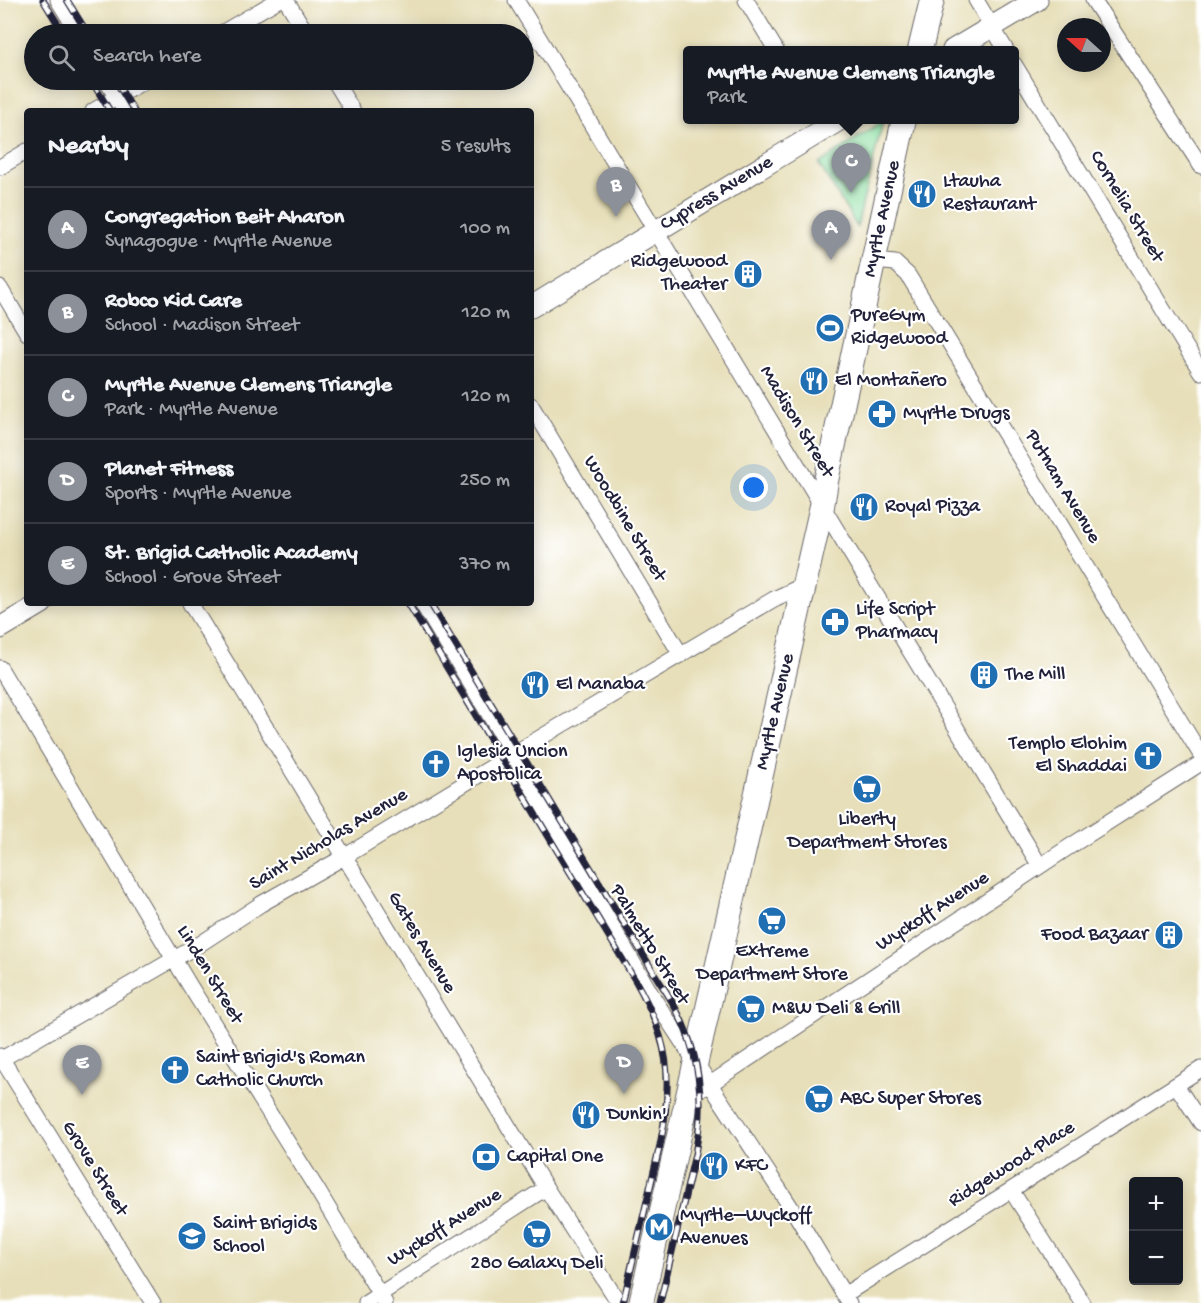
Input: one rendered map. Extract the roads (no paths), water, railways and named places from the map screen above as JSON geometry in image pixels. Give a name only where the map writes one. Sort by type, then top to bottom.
[{"type":"main road","points":[[921,46],[932,0]]},
{"type":"main road","points":[[961,46],[1037,0]]},
{"type":"main road","name":"Cypress Avenue","points":[[534,305],[826,124]]},
{"type":"main road","name":"Myrtle Avenue","points":[[642,1303],[822,506],[903,124]]},
{"type":"main road","points":[[0,628],[37,606]]},
{"type":"street","points":[[58,0],[73,24]]},
{"type":"street","points":[[237,24],[278,0]]},
{"type":"street","points":[[286,0],[301,24]]},
{"type":"street","name":"Madison Street","points":[[516,0],[531,24]]},
{"type":"street","points":[[746,0],[773,46]]},
{"type":"street","points":[[976,0],[1003,46]]},
{"type":"street","points":[[1093,0],[1201,166]]},
{"type":"street","name":"Madison Street","points":[[534,30],[1040,866]]},
{"type":"street","name":"Cornelia Street","points":[[1019,72],[1201,372]]},
{"type":"street","points":[[112,90],[123,108]]},
{"type":"street","points":[[98,108],[128,90]]},
{"type":"street","points":[[340,90],[351,108]]},
{"type":"street","points":[[0,167],[24,153]]},
{"type":"street","name":"Putnam Avenue","points":[[874,261],[895,263],[908,275],[1201,755]]},
{"type":"street","points":[[0,288],[24,328]]},
{"type":"street","name":"Woodbine Street","points":[[534,410],[681,655]]},
{"type":"street","name":"Saint Nicholas Avenue","points":[[1,1059],[200,944],[261,904],[344,857],[774,599],[804,585]]},
{"type":"street","name":"Gates Avenue","points":[[192,606],[546,1188],[619,1303]]},
{"type":"street","name":"Palmetto Street","points":[[424,606],[513,754],[654,999],[796,1215],[847,1299]]},
{"type":"street","name":"Linden Street","points":[[0,668],[382,1299]]},
{"type":"street","name":"Wyckoff Avenue","points":[[688,1098],[1201,763]]},
{"type":"street","name":"Grove Street","points":[[1,1059],[153,1303]]},
{"type":"street","name":"Ridgewood Place","points":[[847,1299],[1011,1190],[1201,1069]]},
{"type":"street","points":[[1176,1084],[1201,1123]]},
{"type":"street","name":"Wyckoff Avenue","points":[[366,1303],[382,1299],[546,1188]]},
{"type":"street","points":[[1011,1190],[1083,1303]]},
{"type":"railway","points":[[43,0],[58,24]]},
{"type":"railway","points":[[67,0],[82,24]]},
{"type":"railway","points":[[97,90],[108,108]]},
{"type":"railway","points":[[121,90],[132,108]]},
{"type":"railway","points":[[410,606],[635,980],[662,1040],[667,1079],[664,1121],[623,1303]]},
{"type":"railway","points":[[432,606],[668,995],[689,1039],[699,1087],[699,1128],[660,1303]]},
{"type":"place","name":"Myrtle Avenue Clemens Triangle","points":[[851,193]]},
{"type":"place","name":"Ltauha Restaurant","points":[[922,194]]},
{"type":"place","name":"Robco Kid Care","points":[[616,217]]},
{"type":"place","name":"Congregation Beit Aharon","points":[[831,260]]},
{"type":"place","name":"Ridgewood Theater","points":[[748,274]]},
{"type":"place","name":"PureGym Ridgewood","points":[[830,328]]},
{"type":"place","name":"El Montañero","points":[[814,381]]},
{"type":"place","name":"Myrtle Drugs","points":[[882,414]]},
{"type":"place","name":"Royal Pizza","points":[[864,507]]},
{"type":"place","name":"Life Script Pharmacy","points":[[835,622]]},
{"type":"place","name":"The Mill","points":[[984,675]]},
{"type":"place","name":"El Manaba","points":[[535,685]]},
{"type":"place","name":"Templo Elohim El Shaddai","points":[[1148,756]]},
{"type":"place","name":"Iglesia Uncion Apostolica","points":[[436,764]]},
{"type":"place","name":"Liberty Department Stores","points":[[867,789]]},
{"type":"place","name":"Extreme Department Store","points":[[772,921]]},
{"type":"place","name":"Food Bazaar","points":[[1169,935]]},
{"type":"place","name":"M&W Deli & Grill","points":[[751,1009]]},
{"type":"place","name":"Saint Brigid's Roman Catholic Church","points":[[175,1070]]},
{"type":"place","name":"Planet Fitness","points":[[624,1094]]},
{"type":"place","name":"St. Brigid Catholic Academy","points":[[82,1095]]},
{"type":"place","name":"ABC Super Stores","points":[[819,1099]]},
{"type":"place","name":"Dunkin'","points":[[586,1115]]},
{"type":"place","name":"Capital One","points":[[486,1157]]},
{"type":"place","name":"KFC","points":[[714,1166]]},
{"type":"place","name":"Myrtle–Wyckoff Avenues","points":[[659,1227]]},
{"type":"place","name":"280 Galaxy Deli","points":[[537,1234]]},
{"type":"place","name":"Saint Brigids School","points":[[192,1236]]}]
